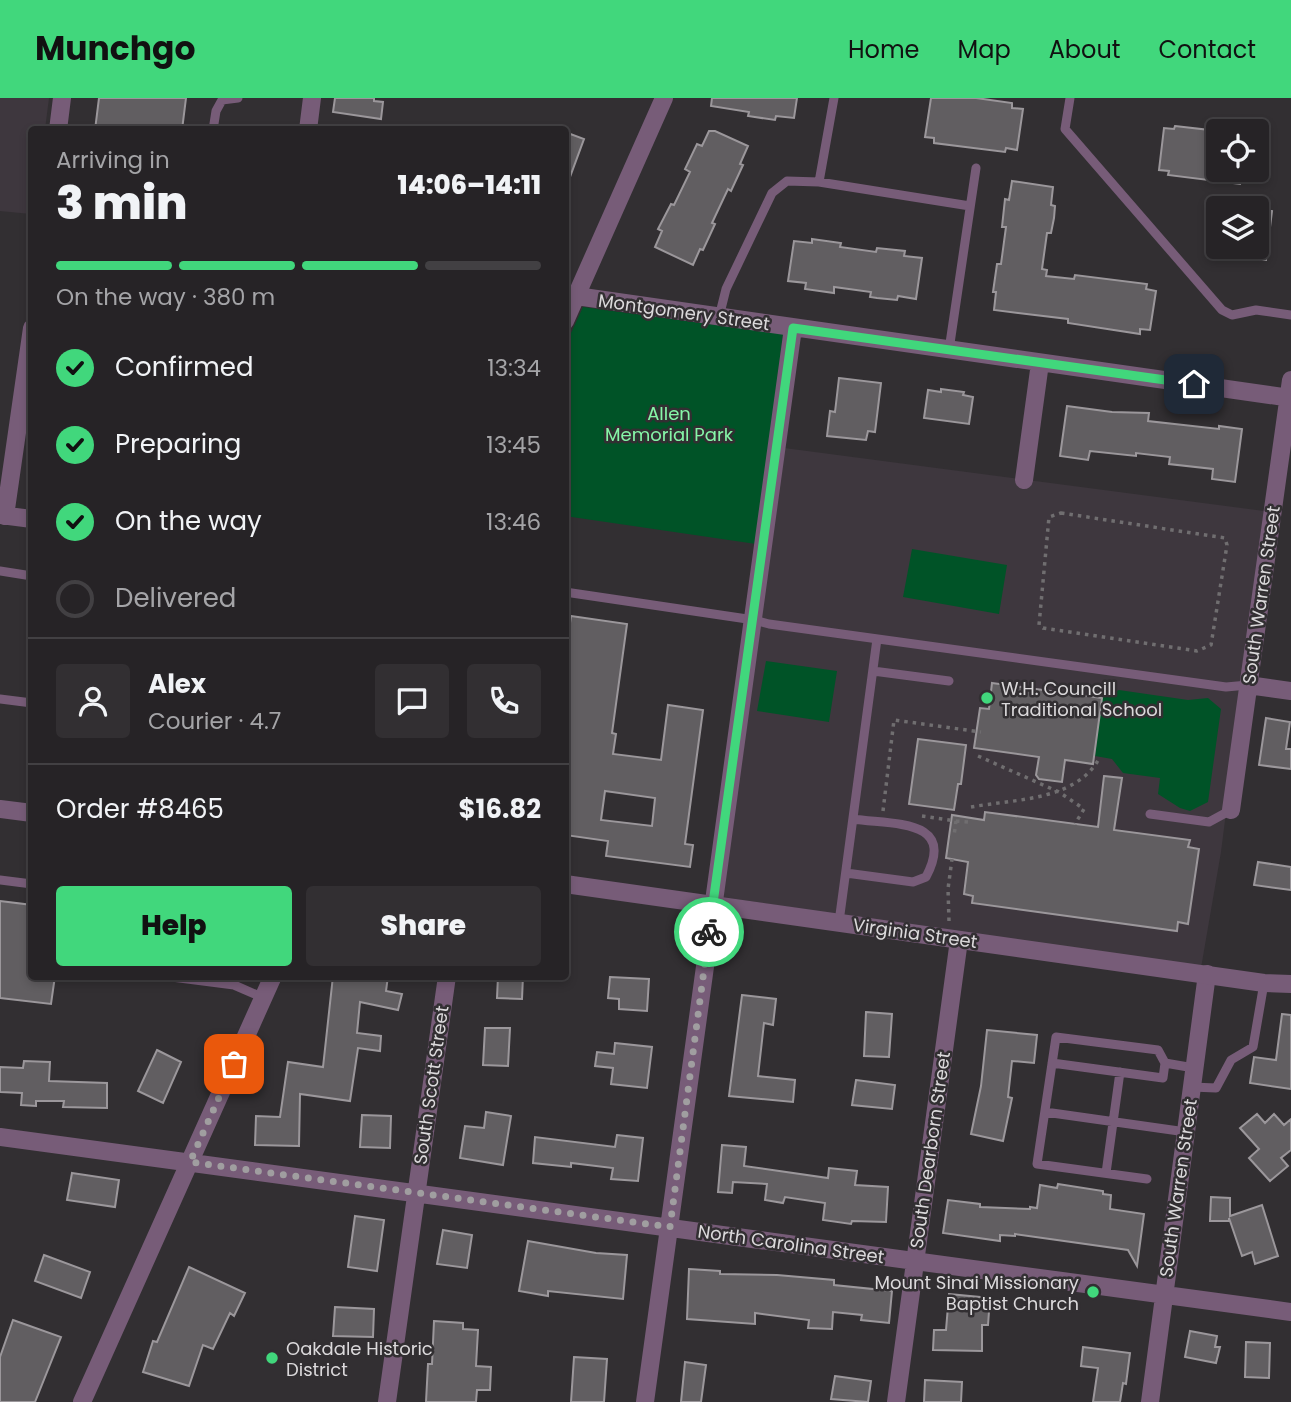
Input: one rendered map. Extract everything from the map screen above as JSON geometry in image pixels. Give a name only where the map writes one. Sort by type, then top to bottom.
[{"type":"street","points":[[58,126],[62,98]]},
{"type":"street","points":[[308,126],[310,98]]},
{"type":"street","points":[[569,312],[664,98]]},
{"type":"street","name":"Montgomery Street","points":[[576,296],[1040,363],[1290,392]]},
{"type":"street","points":[[645,1402],[793,328]]},
{"type":"street","points":[[28,354],[3,515],[28,518]]},
{"type":"street","points":[[1024,480],[1040,363]]},
{"type":"street","name":"South Warren Street","points":[[1231,810],[1290,392]]},
{"type":"street","points":[[1248,685],[1291,691]]},
{"type":"street","points":[[0,809],[28,812]]},
{"type":"street","name":"Virginia Street","points":[[569,885],[839,922],[954,933],[1264,983],[1291,984]]},
{"type":"street","name":"South Dearborn Street","points":[[896,1402],[954,933]]},
{"type":"street","name":"South Warren Street","points":[[1150,1402],[1207,974]]},
{"type":"street","points":[[82,1402],[272,980]]},
{"type":"street","name":"South Scott Street","points":[[387,1402],[446,980]]},
{"type":"street","name":"Virginia Street","points":[[1264,983],[1291,992]]},
{"type":"street","name":"North Carolina Street","points":[[0,1137],[1291,1312]]},
{"type":"lane","points":[[214,126],[216,111],[222,100],[238,98]]},
{"type":"lane","points":[[819,182],[834,98]]},
{"type":"lane","points":[[1070,98],[1065,129],[1222,310],[1232,315],[1256,310],[1291,315]]},
{"type":"lane","points":[[949,349],[975,169]]},
{"type":"lane","points":[[719,317],[726,289],[772,193],[787,181],[819,182],[970,206]]},
{"type":"lane","points":[[0,571],[28,575]]},
{"type":"lane","points":[[569,593],[769,624],[1226,687],[1248,685]]},
{"type":"lane","points":[[839,922],[877,639]]},
{"type":"lane","points":[[873,671],[950,681]]},
{"type":"lane","points":[[0,699],[28,703]]},
{"type":"lane","points":[[1150,814],[1209,822],[1231,810]]},
{"type":"lane","points":[[846,873],[913,882],[926,877],[931,868],[935,844],[929,834],[918,828],[853,819]]},
{"type":"lane","points":[[0,880],[28,884]]},
{"type":"lane","points":[[195,980],[234,985],[264,998]]},
{"type":"lane","points":[[1192,1087],[1216,1087],[1231,1060],[1253,1047],[1264,983]]},
{"type":"lane","points":[[1052,1063],[1163,1078],[1165,1063],[1158,1050],[1056,1037],[1052,1063],[1045,1112],[1037,1164],[1147,1178]]},
{"type":"lane","points":[[1165,1063],[1194,1068]]},
{"type":"lane","points":[[1106,1173],[1120,1072]]},
{"type":"lane","points":[[1045,1112],[1186,1132]]},
{"type":"path","points":[[1054,513],[1061,513],[1225,538],[1227,545],[1211,645],[1197,651],[1043,628],[1039,625],[1047,536],[1049,517],[1054,513]]},
{"type":"path","points":[[894,812],[882,810],[894,720],[981,732]]},
{"type":"path","points":[[978,756],[1059,792],[1084,809],[1075,824]]},
{"type":"path","points":[[971,807],[1059,792],[1094,769],[1100,757]]},
{"type":"path","points":[[919,816],[969,822]]},
{"type":"path","points":[[954,836],[956,821]]},
{"type":"path","points":[[951,859],[948,889],[954,933]]},
{"type":"shaded area","points":[[0,98],[49,98],[45,126],[28,126],[28,214],[0,211]]},
{"type":"shaded area","name":"W.H. Councill Traditional School","points":[[769,446],[1264,511],[1221,852],[1201,968],[708,895]]},
{"type":"green space","name":"Allen Memorial Park","points":[[583,307],[783,334],[756,544],[569,517],[569,337]]},
{"type":"green space","points":[[912,549],[1007,565],[999,614],[903,597]]},
{"type":"green space","points":[[766,661],[837,671],[829,722],[757,711]]},
{"type":"green space","points":[[1119,690],[1188,700],[1208,698],[1221,709],[1208,802],[1190,811],[1180,808],[1158,794],[1160,778],[1123,773],[1112,759],[1095,756],[1102,698]]},
{"type":"building","points":[[99,98],[186,98],[182,126],[96,126]]},
{"type":"building","points":[[335,98],[374,98],[374,101],[383,102],[381,119],[333,112]]},
{"type":"building","points":[[712,98],[797,98],[794,118],[776,116],[775,120],[748,116],[749,112],[711,106]]},
{"type":"building","points":[[931,98],[976,98],[1012,103],[1012,108],[1023,109],[1017,150],[1006,148],[1005,152],[934,143],[934,138],[925,137]]},
{"type":"building","points":[[1175,126],[1206,130],[1206,180],[1168,175],[1169,171],[1159,170],[1164,128],[1174,129]]},
{"type":"building","points":[[709,131],[715,131],[748,146],[731,191],[728,189],[712,223],[715,224],[693,265],[655,247],[662,231],[658,229],[671,204],[674,205],[690,172],[685,169],[697,144],[702,146]]},
{"type":"building","points":[[569,133],[584,139],[569,180]]},
{"type":"building","points":[[1012,181],[1053,187],[1051,205],[1055,206],[1054,218],[1051,233],[1047,233],[1042,269],[1047,270],[1046,276],[1074,279],[1075,275],[1147,284],[1146,289],[1156,291],[1150,330],[1140,329],[1140,334],[1068,323],[1068,319],[994,310],[996,292],[993,292],[997,264],[1001,264],[1006,227],[1002,227],[1005,199],[1009,200]]},
{"type":"building","points":[[1269,211],[1272,211],[1269,236]]},
{"type":"building","points":[[812,239],[841,243],[840,247],[876,252],[877,248],[905,251],[904,256],[922,258],[916,299],[898,296],[897,300],[870,297],[871,292],[834,287],[834,293],[805,289],[806,283],[788,281],[794,241],[812,243]]},
{"type":"building","points":[[839,378],[881,383],[875,432],[868,431],[866,440],[827,436],[830,411],[835,412]]},
{"type":"building","points":[[941,389],[964,392],[963,395],[973,397],[969,424],[924,418],[928,390],[941,392]]},
{"type":"building","points":[[1067,406],[1112,412],[1149,413],[1148,421],[1242,429],[1235,482],[1212,479],[1213,469],[1169,464],[1170,457],[1090,451],[1088,460],[1060,456]]},
{"type":"building","points":[[571,616],[627,624],[612,733],[616,734],[613,754],[661,760],[668,705],[703,710],[685,844],[693,845],[690,867],[606,856],[608,841],[569,836]],"holes":[[[605,791],[655,798],[652,826],[601,820]]]},
{"type":"building","points":[[992,683],[1102,698],[1093,764],[1065,760],[1062,782],[1039,779],[1036,775],[1039,757],[974,748],[980,708],[989,709]]},
{"type":"building","points":[[1266,718],[1290,722],[1286,749],[1291,749],[1291,769],[1259,765]]},
{"type":"building","points":[[918,739],[966,745],[961,784],[958,784],[954,810],[909,804]]},
{"type":"building","points":[[1104,776],[1122,778],[1114,830],[1190,840],[1188,847],[1199,849],[1188,924],[1178,922],[1177,931],[972,903],[973,896],[964,894],[968,862],[946,858],[952,815],[984,820],[985,812],[1098,827]]},
{"type":"building","points":[[1258,862],[1291,867],[1291,890],[1254,885]]},
{"type":"building","points":[[0,901],[28,904],[28,980],[54,980],[51,1004],[0,998]]},
{"type":"building","points":[[610,977],[649,979],[647,1011],[619,1009],[619,999],[608,998]]},
{"type":"building","points":[[333,980],[387,980],[386,991],[402,994],[398,1010],[360,1002],[357,1033],[381,1036],[380,1051],[358,1048],[350,1101],[300,1094],[299,1146],[255,1145],[256,1116],[280,1117],[288,1062],[323,1067]]},
{"type":"building","points":[[498,980],[523,980],[522,999],[497,998]]},
{"type":"building","points":[[742,995],[776,999],[773,1025],[764,1023],[758,1076],[795,1080],[793,1102],[729,1096]]},
{"type":"building","points":[[866,1012],[892,1014],[889,1057],[864,1056]]},
{"type":"building","points":[[1282,1014],[1291,1015],[1291,1089],[1250,1083],[1254,1057],[1276,1060]]},
{"type":"building","points":[[485,1028],[510,1028],[508,1066],[483,1065]]},
{"type":"building","points":[[987,1030],[1037,1035],[1034,1063],[1012,1061],[1008,1097],[1012,1098],[1003,1141],[971,1134],[981,1086]]},
{"type":"building","points":[[615,1043],[652,1047],[647,1088],[611,1084],[613,1068],[595,1066],[597,1052],[614,1054]]},
{"type":"building","points":[[157,1050],[181,1062],[163,1103],[138,1091]]},
{"type":"building","points":[[24,1061],[50,1062],[49,1081],[107,1083],[107,1108],[63,1107],[64,1101],[36,1101],[36,1106],[21,1105],[22,1093],[0,1092],[0,1067],[23,1068]]},
{"type":"building","points":[[856,1080],[895,1085],[892,1109],[852,1105]]},
{"type":"building","points":[[486,1112],[511,1116],[503,1165],[460,1158],[465,1126],[484,1128]]},
{"type":"building","points":[[1257,1114],[1265,1123],[1274,1114],[1284,1125],[1291,1119],[1291,1150],[1281,1158],[1288,1166],[1270,1181],[1249,1158],[1259,1149],[1240,1128]]},
{"type":"building","points":[[362,1115],[391,1116],[390,1148],[360,1147]]},
{"type":"building","points":[[617,1135],[643,1138],[638,1181],[611,1179],[613,1168],[571,1163],[571,1167],[533,1163],[535,1137],[615,1147]]},
{"type":"building","points":[[722,1145],[746,1147],[744,1166],[828,1178],[829,1168],[857,1171],[855,1185],[888,1187],[886,1222],[852,1221],[851,1224],[823,1220],[825,1203],[785,1197],[783,1203],[765,1200],[767,1184],[733,1182],[732,1193],[718,1192]]},
{"type":"building","points":[[72,1173],[119,1180],[115,1207],[67,1200]]},
{"type":"building","points":[[1058,1184],[1103,1191],[1103,1194],[1111,1195],[1110,1209],[1144,1214],[1137,1266],[1128,1250],[1015,1234],[1000,1235],[1000,1241],[943,1233],[948,1200],[980,1204],[980,1207],[1037,1208],[1040,1185],[1057,1188]]},
{"type":"building","points":[[1211,1197],[1230,1198],[1230,1216],[1262,1205],[1278,1256],[1255,1264],[1252,1252],[1242,1256],[1229,1218],[1229,1221],[1210,1221]]},
{"type":"building","points":[[355,1216],[384,1220],[377,1271],[348,1267]]},
{"type":"building","points":[[443,1230],[472,1235],[467,1268],[437,1264]]},
{"type":"building","points":[[528,1241],[596,1253],[627,1255],[623,1299],[548,1291],[548,1296],[519,1291]]},
{"type":"building","points":[[44,1255],[90,1272],[81,1298],[35,1281]]},
{"type":"building","points":[[189,1267],[245,1293],[234,1316],[230,1313],[213,1349],[203,1345],[189,1386],[143,1372],[153,1341],[157,1342]]},
{"type":"building","points":[[689,1269],[720,1271],[720,1274],[834,1280],[834,1285],[892,1291],[889,1323],[861,1320],[862,1315],[833,1312],[832,1329],[808,1328],[809,1320],[755,1313],[755,1324],[687,1319]]},
{"type":"building","points":[[949,1294],[990,1298],[988,1325],[982,1325],[982,1351],[933,1350],[934,1330],[946,1330]]},
{"type":"building","points":[[335,1307],[374,1309],[373,1337],[333,1336]]},
{"type":"building","points":[[13,1320],[61,1337],[35,1402],[0,1402],[0,1357]]},
{"type":"building","points":[[434,1321],[463,1323],[463,1329],[478,1330],[476,1366],[491,1367],[490,1390],[477,1390],[476,1402],[426,1402],[428,1364],[432,1364]]},
{"type":"building","points":[[1190,1331],[1217,1336],[1215,1347],[1220,1347],[1216,1363],[1185,1357]]},
{"type":"building","points":[[1246,1342],[1270,1343],[1269,1378],[1245,1377]]},
{"type":"building","points":[[1083,1347],[1130,1353],[1126,1384],[1123,1383],[1120,1402],[1093,1402],[1098,1368],[1081,1366]]},
{"type":"building","points":[[574,1357],[607,1359],[604,1402],[571,1402]]},
{"type":"building","points":[[685,1362],[706,1365],[701,1402],[681,1402]]},
{"type":"building","points":[[835,1376],[871,1381],[868,1402],[831,1399]]},
{"type":"building","points":[[925,1380],[962,1382],[961,1402],[924,1402]]},
{"type":"way so far","points":[[234,1064],[190,1162],[670,1227],[709,932]]},
{"type":"place","name":"W.H. Councill Traditional School","points":[[987,698]]},
{"type":"place","name":"Mount Sinai Missionary Baptist Church","points":[[1093,1292]]},
{"type":"place","name":"Oakdale Historic District","points":[[272,1358]]},
{"type":"route","points":[[709,932],[793,328],[1194,384]]}]
